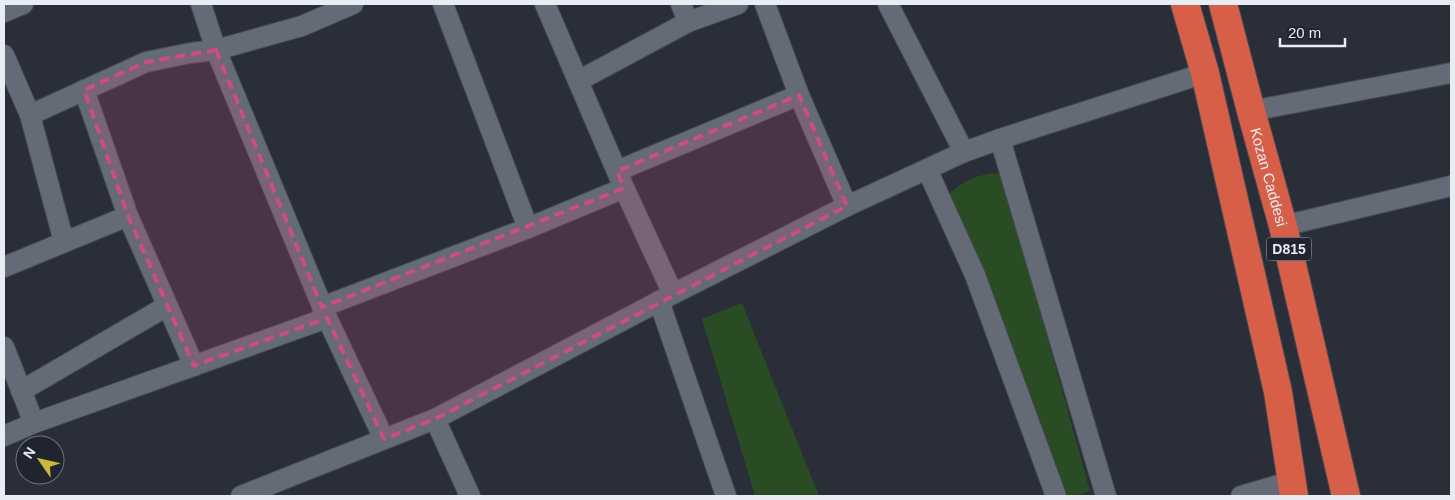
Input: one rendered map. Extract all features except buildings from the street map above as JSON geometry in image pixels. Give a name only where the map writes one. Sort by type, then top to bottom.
[{"type":"highway","name":"D815","points":[[1185,4],[1205,73],[1278,392],[1293,489]]},
{"type":"highway","name":"Kozan Caddesi","points":[[1223,4],[1250,111],[1283,226],[1346,496]]},
{"type":"street","points":[[4,12],[23,4]]},
{"type":"street","points":[[201,4],[216,50],[324,313],[384,440]]},
{"type":"street","points":[[30,115],[146,62],[216,50],[302,26],[353,4]]},
{"type":"street","points":[[443,4],[528,228]]},
{"type":"street","points":[[545,4],[620,180],[666,297],[726,496]]},
{"type":"street","points":[[578,81],[685,13],[738,4]]},
{"type":"street","points":[[765,4],[799,94],[847,206]]},
{"type":"street","points":[[888,4],[964,152]]},
{"type":"street","points":[[4,55],[30,115],[64,242]]},
{"type":"street","points":[[250,495],[435,419],[666,297],[847,206],[964,152],[1205,73]]},
{"type":"street","points":[[1250,111],[1451,73]]},
{"type":"street","points":[[84,90],[128,216],[194,366]]},
{"type":"street","points":[[4,436],[34,423],[194,366],[528,228],[620,180],[799,94]]},
{"type":"street","points":[[1000,139],[1106,496]]},
{"type":"street","points":[[927,169],[974,275],[1056,496]]},
{"type":"street","points":[[1283,226],[1451,189]]},
{"type":"street","points":[[4,267],[128,216]]},
{"type":"street","points":[[21,391],[167,306]]},
{"type":"street","points":[[4,347],[34,423]]},
{"type":"street","points":[[435,419],[470,496]]},
{"type":"street","points":[[1241,496],[1293,489]]},
{"type":"highlighted area","points":[[216,50],[322,307],[624,188],[617,171],[799,95],[847,206],[435,419],[384,439],[327,318],[194,366],[128,216],[84,90],[146,62]]},
{"type":"green space","points":[[998,173],[1003,177],[1090,491],[1077,496],[1066,496],[950,194],[960,185],[971,179]]},
{"type":"green space","points":[[742,303],[819,496],[755,496],[702,319]]}]
